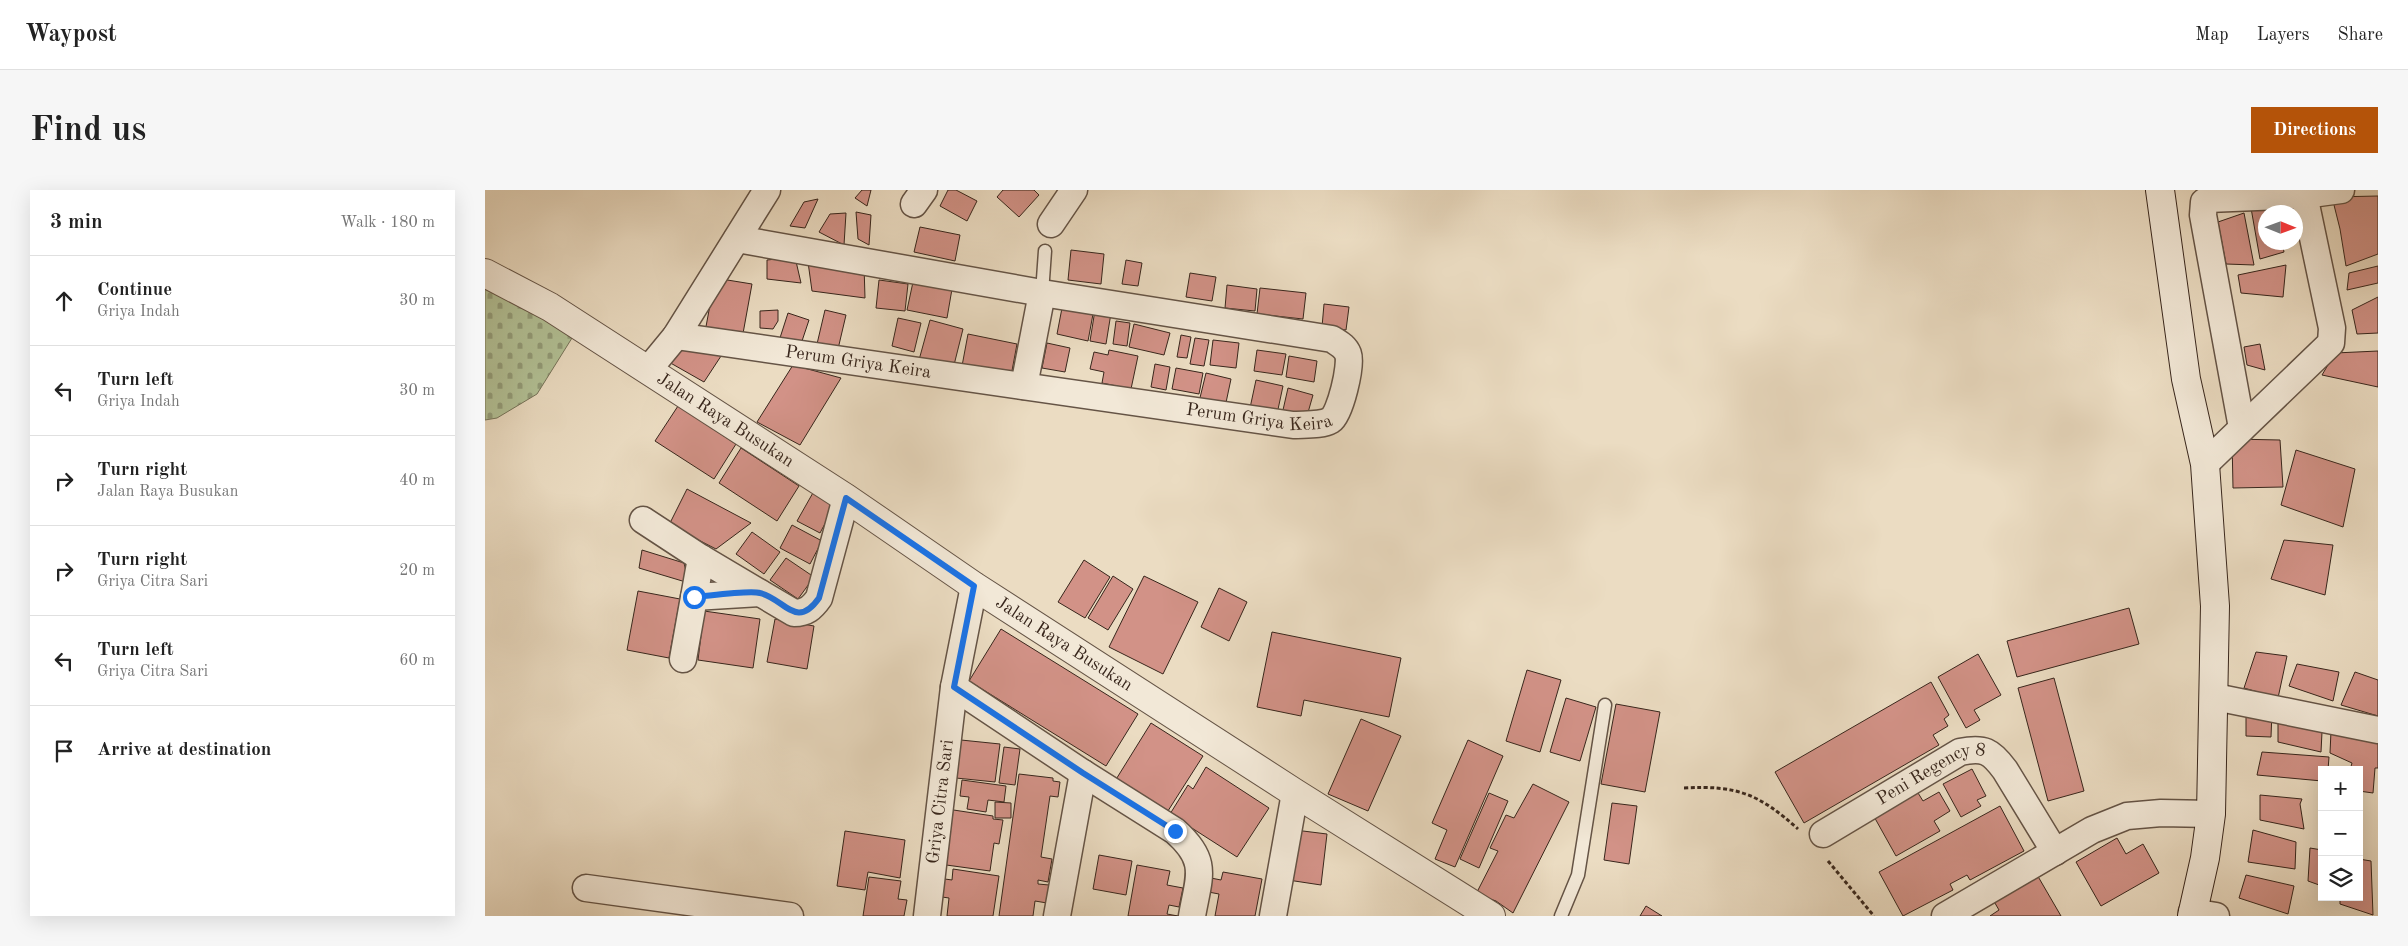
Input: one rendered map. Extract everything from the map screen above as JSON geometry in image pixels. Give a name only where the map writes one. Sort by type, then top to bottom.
[{"type":"street","points":[[648,370],[676,336],[767,190]]},
{"type":"street","points":[[1051,224],[1074,190]]},
{"type":"street","points":[[2160,190],[2186,379],[2205,464],[2215,606],[2215,697],[2211,814],[2200,914]]},
{"type":"street","points":[[2242,428],[2203,215],[2204,202],[2208,199],[2304,195],[2341,190]]},
{"type":"street","points":[[2205,464],[2331,342],[2332,328],[2304,195]]},
{"type":"street","name":"Perum Griya Keira","points":[[676,336],[763,350],[817,354],[1293,425],[1319,424],[1330,420],[1337,413],[1347,373],[1349,356],[1344,347],[1331,339],[1042,293],[737,239]]},
{"type":"street","name":"Jalan Raya Busukan","points":[[485,273],[550,307],[846,498],[974,586],[1295,793],[1491,916]]},
{"type":"street","points":[[1024,386],[1042,293]]},
{"type":"street","points":[[643,520],[701,558],[794,613],[802,613],[819,598],[846,498]]},
{"type":"street","points":[[683,659],[701,558]]},
{"type":"street","name":"Griya Citra Sari","points":[[927,916],[954,687],[974,586]]},
{"type":"street","points":[[694,597],[760,593]]},
{"type":"street","points":[[954,687],[1083,773],[1175,831],[1194,851],[1200,864],[1192,916]]},
{"type":"street","points":[[2215,697],[2378,730]]},
{"type":"street","name":"Peni Regency 8","points":[[1816,840],[1961,752],[1984,750],[1995,757],[2005,770],[2055,852]]},
{"type":"street","points":[[1057,916],[1083,773]]},
{"type":"street","points":[[1273,916],[1295,793]]},
{"type":"street","points":[[1945,916],[2092,830],[2127,816],[2161,813],[2211,814]]},
{"type":"street","points":[[586,888],[790,916]]},
{"type":"lane","points":[[1042,293],[1045,251]]},
{"type":"lane","points":[[1561,916],[1578,875],[1605,705]]},
{"type":"path","points":[[1684,788],[1709,787],[1751,795],[1774,808],[1816,840],[1874,916]]},
{"type":"green space","points":[[485,280],[555,319],[572,338],[537,394],[497,418],[485,420]]},
{"type":"building","points":[[862,190],[871,190],[867,206],[855,198]]},
{"type":"building","points":[[948,190],[956,190],[977,201],[967,221],[940,206]]},
{"type":"building","points":[[1003,190],[1034,190],[1039,195],[1019,217],[997,197]]},
{"type":"building","points":[[2378,196],[2378,254],[2346,266],[2332,197]]},
{"type":"building","points":[[818,199],[805,228],[790,226],[804,202]]},
{"type":"building","points":[[2258,207],[2258,248],[2251,208]]},
{"type":"building","points":[[856,212],[871,215],[869,245],[858,239]]},
{"type":"building","points":[[846,213],[844,245],[819,232],[830,214]]},
{"type":"building","points":[[2244,213],[2254,265],[2226,264],[2218,222]]},
{"type":"building","points":[[920,227],[960,235],[955,261],[914,252]]},
{"type":"building","points":[[1071,250],[1104,254],[1101,284],[1068,280]]},
{"type":"building","points":[[2258,250],[2284,250],[2284,252],[2260,259]]},
{"type":"building","points":[[795,257],[801,283],[767,279],[767,260]]},
{"type":"building","points":[[1126,260],[1142,263],[1138,286],[1122,284]]},
{"type":"building","points":[[808,262],[864,265],[865,298],[812,291]]},
{"type":"building","points":[[2286,265],[2283,297],[2241,293],[2238,275]]},
{"type":"building","points":[[2378,266],[2378,283],[2347,290],[2349,273]]},
{"type":"building","points":[[1190,273],[1216,277],[1212,301],[1186,297]]},
{"type":"building","points":[[715,278],[752,284],[742,339],[705,332]]},
{"type":"building","points":[[879,280],[908,284],[905,311],[876,308]]},
{"type":"building","points":[[913,282],[952,289],[947,318],[907,310]]},
{"type":"building","points":[[1227,285],[1257,289],[1255,311],[1225,308]]},
{"type":"building","points":[[1260,288],[1306,293],[1303,319],[1257,314]]},
{"type":"building","points":[[2378,297],[2378,333],[2357,334],[2352,310]]},
{"type":"building","points":[[1324,304],[1349,307],[1346,330],[1322,327]]},
{"type":"building","points":[[1062,308],[1093,314],[1088,341],[1057,334]]},
{"type":"building","points":[[778,310],[778,321],[773,329],[760,328],[760,311]]},
{"type":"building","points":[[825,310],[846,315],[838,349],[817,344]]},
{"type":"building","points":[[1095,310],[1111,313],[1106,344],[1090,341]]},
{"type":"building","points":[[788,313],[809,320],[800,347],[779,341]]},
{"type":"building","points":[[898,318],[921,323],[914,352],[892,346]]},
{"type":"building","points":[[930,320],[963,329],[953,369],[919,360]]},
{"type":"building","points":[[1116,321],[1130,323],[1127,346],[1113,344]]},
{"type":"building","points":[[1134,324],[1170,333],[1164,355],[1129,347]]},
{"type":"building","points":[[968,334],[1017,344],[1011,376],[962,366]]},
{"type":"building","points":[[1181,335],[1191,337],[1187,358],[1177,357]]},
{"type":"building","points":[[1195,338],[1209,340],[1204,366],[1190,364]]},
{"type":"building","points":[[1213,340],[1239,343],[1236,368],[1210,365]]},
{"type":"building","points":[[1047,343],[1070,348],[1065,372],[1042,368]]},
{"type":"building","points":[[2260,344],[2265,370],[2247,365],[2244,347]]},
{"type":"building","points":[[681,348],[723,353],[704,382],[667,361]]},
{"type":"building","points":[[1109,350],[1138,356],[1131,389],[1102,383],[1104,372],[1090,369],[1094,352],[1108,355]]},
{"type":"building","points":[[1257,350],[1286,354],[1282,375],[1254,371]]},
{"type":"building","points":[[2378,351],[2378,387],[2322,375],[2335,353]]},
{"type":"building","points":[[1289,356],[1317,361],[1314,382],[1286,377]]},
{"type":"building","points":[[1155,364],[1170,367],[1166,390],[1151,387]]},
{"type":"building","points":[[793,365],[841,378],[800,445],[757,422]]},
{"type":"building","points":[[1176,368],[1203,373],[1199,394],[1172,389]]},
{"type":"building","points":[[1206,373],[1231,379],[1224,412],[1198,406]]},
{"type":"building","points":[[1256,380],[1283,386],[1277,414],[1250,408]]},
{"type":"building","points":[[1288,388],[1313,395],[1307,416],[1283,410]]},
{"type":"building","points":[[678,406],[736,444],[714,479],[655,441]]},
{"type":"building","points":[[2232,439],[2280,440],[2283,487],[2233,488]]},
{"type":"building","points":[[741,448],[799,486],[777,521],[719,483]]},
{"type":"building","points":[[2296,450],[2355,469],[2343,527],[2281,505]]},
{"type":"building","points":[[687,489],[751,523],[716,549],[669,525]]},
{"type":"building","points":[[814,491],[836,503],[820,533],[797,521]]},
{"type":"building","points":[[792,525],[822,541],[810,564],[780,548]]},
{"type":"building","points":[[752,532],[780,552],[764,574],[736,554]]},
{"type":"building","points":[[2284,540],[2333,545],[2325,595],[2271,579]]},
{"type":"building","points":[[642,550],[684,563],[689,583],[639,568]]},
{"type":"building","points":[[786,558],[814,577],[798,599],[770,580]]},
{"type":"building","points":[[1084,560],[1110,577],[1085,618],[1058,602]]},
{"type":"building","points":[[1113,576],[1133,589],[1108,630],[1088,618]]},
{"type":"building","points":[[1144,576],[1198,602],[1163,674],[1109,647]]},
{"type":"building","points":[[1219,588],[1247,602],[1229,641],[1201,627]]},
{"type":"building","points":[[638,591],[680,599],[669,658],[627,650]]},
{"type":"building","points":[[2129,608],[2139,644],[2017,677],[2007,641]]},
{"type":"building","points":[[704,611],[760,619],[753,668],[698,660]]},
{"type":"building","points":[[775,619],[814,626],[807,669],[767,662]]},
{"type":"building","points":[[1001,629],[1138,714],[1106,766],[969,681]]},
{"type":"building","points":[[1272,632],[1401,658],[1389,717],[1304,700],[1301,716],[1257,707]]},
{"type":"building","points":[[2256,652],[2287,656],[2278,698],[2244,688]]},
{"type":"building","points":[[1978,654],[2001,695],[1974,710],[1980,720],[1966,728],[1938,677]]},
{"type":"building","points":[[2297,664],[2339,672],[2333,701],[2289,686]]},
{"type":"building","points":[[1527,670],[1561,680],[1540,752],[1506,741]]},
{"type":"building","points":[[2355,672],[2378,680],[2378,716],[2341,705]]},
{"type":"building","points":[[2054,678],[2084,791],[2048,801],[2018,688]]},
{"type":"building","points":[[1931,682],[1949,715],[1944,719],[1948,726],[1933,735],[1939,745],[1804,823],[1775,772]]},
{"type":"building","points":[[1566,698],[1596,707],[1580,761],[1550,752]]},
{"type":"building","points":[[1616,704],[1660,712],[1645,792],[1601,784]]},
{"type":"building","points":[[2246,710],[2272,711],[2271,737],[2246,736]]},
{"type":"building","points":[[2278,718],[2322,732],[2321,752],[2278,742]]},
{"type":"building","points":[[1361,719],[1401,736],[1368,811],[1328,794]]},
{"type":"building","points":[[1151,723],[1203,756],[1166,814],[1115,781]]},
{"type":"building","points":[[2331,731],[2378,736],[2378,768],[2375,768],[2373,793],[2363,792],[2363,766],[2351,766],[2352,763],[2330,753]]},
{"type":"building","points":[[961,740],[1000,744],[995,782],[956,778]]},
{"type":"building","points":[[1468,740],[1503,756],[1455,867],[1435,859],[1447,830],[1432,823]]},
{"type":"building","points":[[1004,747],[1020,749],[1015,785],[999,783]]},
{"type":"building","points":[[2262,752],[2329,757],[2328,766],[2318,766],[2318,781],[2257,775]]},
{"type":"building","points":[[1206,767],[1269,808],[1237,857],[1170,814],[1188,785],[1193,789]]},
{"type":"building","points":[[1972,769],[1986,796],[1977,800],[1981,806],[1961,817],[1943,784]]},
{"type":"building","points":[[1019,774],[1053,778],[1053,781],[1060,782],[1058,797],[1050,796],[1041,857],[1052,859],[1048,882],[1038,880],[1038,884],[1049,885],[1047,903],[1035,901],[1033,916],[999,916]]},
{"type":"building","points":[[962,780],[1006,786],[1004,802],[988,800],[986,812],[967,809],[969,797],[960,796]]},
{"type":"building","points":[[1533,784],[1569,802],[1513,913],[1496,901],[1476,894],[1498,851],[1490,848],[1506,815],[1514,818]]},
{"type":"building","points":[[1915,788],[1923,801],[1939,792],[1950,811],[1934,821],[1940,831],[1896,856],[1872,813]]},
{"type":"building","points":[[1489,793],[1508,801],[1479,868],[1460,859]]},
{"type":"building","points":[[2260,795],[2302,799],[2300,804],[2304,829],[2260,820]]},
{"type":"building","points":[[995,802],[1011,803],[1011,818],[995,818]]},
{"type":"building","points":[[1612,803],[1637,806],[1629,864],[1604,860]]},
{"type":"building","points":[[2000,806],[2024,851],[1970,880],[1967,875],[1950,884],[1953,890],[1903,916],[1879,872]]},
{"type":"building","points":[[947,809],[993,816],[993,819],[1003,820],[999,844],[994,843],[990,871],[939,864]]},
{"type":"building","points":[[1295,830],[1327,834],[1321,885],[1288,880]]},
{"type":"building","points":[[2253,830],[2296,842],[2295,869],[2248,862]]},
{"type":"building","points":[[845,831],[905,840],[900,878],[868,872],[865,890],[837,886]]},
{"type":"building","points":[[2117,838],[2126,854],[2143,844],[2159,873],[2101,906],[2076,862]]},
{"type":"building","points":[[2310,848],[2318,849],[2318,885],[2308,881]]},
{"type":"building","points":[[1099,855],[1132,861],[1126,895],[1093,889]]},
{"type":"building","points":[[2363,860],[2371,861],[2373,915],[2340,904],[2340,901],[2363,901]]},
{"type":"building","points":[[1137,865],[1170,871],[1167,885],[1183,888],[1179,907],[1169,905],[1167,914],[1178,916],[1128,916]]},
{"type":"building","points":[[953,869],[999,876],[993,916],[947,916],[949,898],[935,896],[938,878],[952,880]]},
{"type":"building","points":[[1223,872],[1262,879],[1255,916],[1215,916],[1219,894],[1203,891],[1206,877],[1221,880]]},
{"type":"building","points":[[2036,873],[2061,916],[1990,916],[1999,910],[1992,898]]},
{"type":"building","points":[[2246,875],[2294,886],[2288,914],[2239,898]]},
{"type":"building","points":[[869,877],[901,881],[898,899],[907,900],[904,916],[863,916]]},
{"type":"building","points":[[1646,906],[1662,916],[1640,916]]},
{"type":"route","points":[[694,597],[760,593],[794,613],[802,613],[809,609],[819,598],[846,498],[974,586],[954,687],[1083,773],[1175,831]]}]
